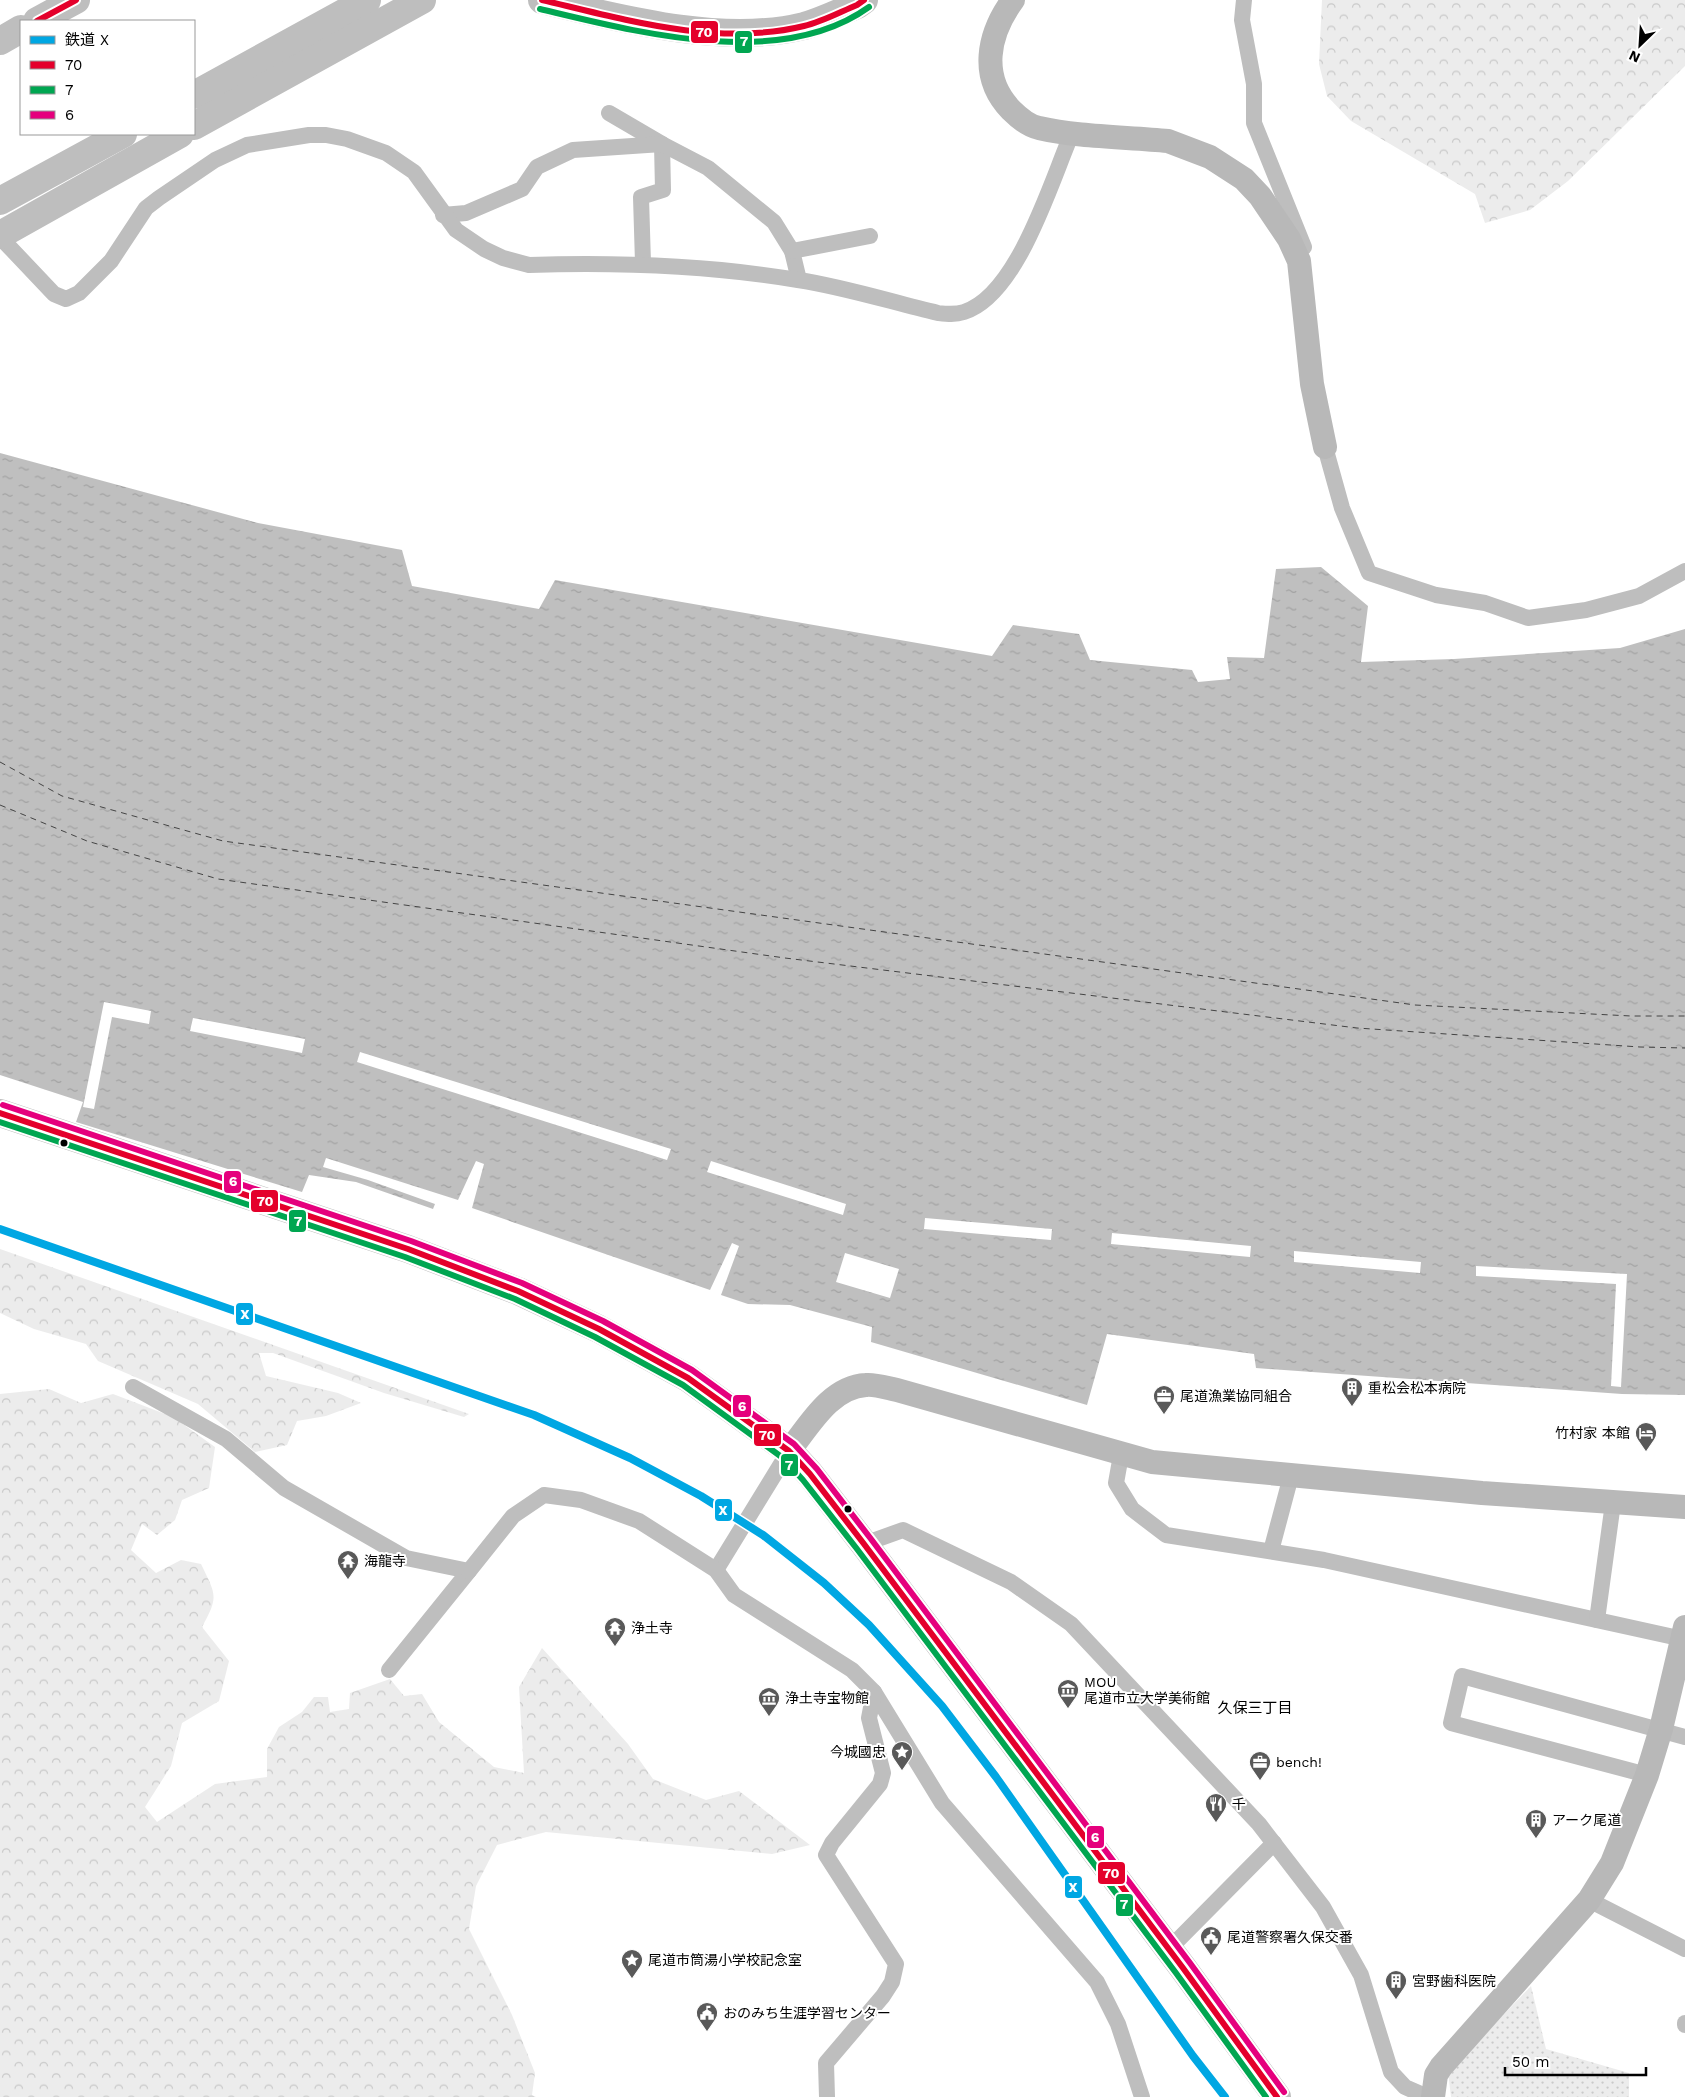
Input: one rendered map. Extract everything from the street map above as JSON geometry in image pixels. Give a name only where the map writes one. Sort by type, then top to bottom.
[{"type":"highway","points":[[38,20],[76,0]]},
{"type":"highway","points":[[195,94],[367,0]]},
{"type":"highway","points":[[195,125],[422,0]]},
{"type":"highway","points":[[542,0],[626,20],[686,30],[775,31],[806,26],[857,5],[864,0]]},
{"type":"highway","points":[[0,41],[20,30]]},
{"type":"highway","points":[[0,201],[121,135]]},
{"type":"highway","points":[[0,236],[178,135]]},
{"type":"highway","points":[[0,1113],[408,1249],[518,1291],[599,1329],[688,1378],[789,1451],[810,1474],[864,1544],[1169,1949],[1277,2097]]},
{"type":"street","points":[[1013,0],[998,24],[991,42],[989,62],[992,79],[1001,100],[1019,118],[1038,128],[1072,133],[1168,141],[1210,158],[1244,179],[1260,196],[1274,216],[1299,261],[1312,384],[1325,446],[1342,508],[1370,573],[1436,595],[1485,603],[1528,618],[1586,610],[1639,596],[1685,571]]},
{"type":"street","points":[[1244,0],[1242,20],[1254,84],[1254,123],[1304,249],[1299,261]]},
{"type":"street","points":[[609,113],[708,168],[774,222],[792,251],[799,280]]},
{"type":"street","points":[[0,236],[54,294],[66,299],[79,293],[111,262],[146,208],[215,160],[247,145],[309,135],[326,135],[347,139],[386,152],[414,172],[456,230],[469,240],[503,258],[517,262],[529,265],[643,263],[682,265],[799,280],[938,312],[955,314],[973,308],[985,301],[997,288],[1020,255],[1072,133]]},
{"type":"street","points":[[444,215],[466,213],[522,189],[537,167],[572,150],[662,144]]},
{"type":"street","points":[[643,263],[641,197],[663,190],[662,144]]},
{"type":"street","points":[[792,251],[870,236]]},
{"type":"street","points":[[716,1570],[789,1451],[825,1405],[842,1391],[866,1385],[896,1390],[1121,1455],[1152,1462],[1292,1476],[1685,1507]]},
{"type":"street","points":[[133,1388],[226,1439],[284,1488],[406,1558],[469,1571]]},
{"type":"street","points":[[1121,1455],[1116,1483],[1132,1509],[1166,1535],[1324,1560],[1597,1620],[1684,1633],[1661,1729],[1647,1775],[1612,1863],[1589,1900],[1440,2067],[1436,2075],[1433,2097]]},
{"type":"street","points":[[1271,1551],[1292,1476]]},
{"type":"street","points":[[389,1670],[513,1516],[544,1496],[581,1500],[639,1521],[716,1570],[734,1595],[852,1670],[874,1692],[942,1803],[1097,1982],[1118,2024],[1142,2097]]},
{"type":"street","points":[[1597,1620],[1613,1502]]},
{"type":"street","points":[[864,1544],[903,1530],[1011,1582],[1071,1624],[1259,1824],[1323,1907],[1361,1976],[1391,2072],[1404,2087],[1428,2097]]},
{"type":"street","points":[[1647,1775],[1451,1723],[1462,1676],[1685,1737]]},
{"type":"street","points":[[827,2097],[826,2063],[883,1996],[892,1982],[896,1964],[826,1855],[832,1843],[880,1784],[883,1773],[869,1718],[874,1692]]},
{"type":"street","points":[[1169,1949],[1274,1843]]},
{"type":"street","points":[[1589,1900],[1685,1949]]},
{"type":"green space","points":[[1322,0],[1685,0],[1685,66],[1568,181],[1530,210],[1485,223],[1475,194],[1351,121],[1327,96],[1319,64]]},
{"type":"green space","points":[[0,1249],[469,1414],[464,1417],[384,1393],[273,1353],[259,1353],[266,1376],[338,1393],[361,1403],[326,1416],[297,1421],[287,1445],[255,1452],[198,1404],[98,1361],[86,1344],[34,1329],[0,1313]]},
{"type":"green space","points":[[49,1389],[81,1403],[113,1394],[173,1417],[215,1447],[209,1488],[182,1500],[175,1520],[157,1535],[142,1524],[131,1550],[156,1573],[181,1560],[201,1564],[210,1583],[213,1595],[211,1608],[202,1627],[229,1661],[219,1701],[182,1723],[171,1766],[145,1807],[157,1822],[215,1784],[267,1777],[267,1749],[279,1727],[302,1712],[314,1697],[328,1697],[330,1712],[349,1709],[350,1693],[390,1679],[404,1696],[422,1694],[439,1722],[494,1767],[524,1773],[519,1687],[542,1648],[628,1744],[653,1779],[706,1800],[739,1791],[810,1845],[772,1854],[546,1832],[497,1845],[476,1886],[469,1929],[512,2015],[535,2073],[532,2095],[536,2097],[0,2097],[0,1394]]},
{"type":"green space","points":[[1531,1986],[1546,2049],[1629,2073],[1629,2097],[1451,2097],[1448,2072]]},
{"type":"water","points":[[0,453],[258,523],[402,550],[412,586],[539,609],[555,580],[992,656],[1013,625],[1079,634],[1090,660],[1192,670],[1198,682],[1230,679],[1227,657],[1264,658],[1276,569],[1321,567],[1368,606],[1361,662],[1454,659],[1620,648],[1685,629],[1685,1395],[1622,1394],[1256,1368],[1254,1354],[1107,1334],[1087,1405],[871,1342],[872,1327],[790,1305],[748,1304],[721,1295],[739,1246],[732,1243],[710,1290],[472,1208],[484,1164],[476,1161],[458,1200],[326,1158],[323,1167],[368,1180],[435,1204],[433,1209],[356,1182],[309,1175],[302,1192],[76,1122],[83,1102],[0,1075]]},
{"type":"pier","points":[[104,1002],[151,1011],[149,1024],[112,1017],[94,1109],[83,1107]]},
{"type":"pier","points":[[193,1018],[305,1039],[302,1053],[190,1031]]},
{"type":"pier","points":[[360,1052],[671,1149],[667,1160],[357,1062]]},
{"type":"pier","points":[[711,1161],[846,1204],[843,1215],[707,1172]]},
{"type":"pier","points":[[925,1218],[1052,1229],[1051,1240],[924,1229]]},
{"type":"pier","points":[[1112,1233],[1251,1246],[1250,1257],[1111,1244]]},
{"type":"pier","points":[[1294,1251],[1421,1262],[1420,1273],[1294,1262]]},
{"type":"pier","points":[[845,1253],[899,1269],[890,1298],[836,1282]]},
{"type":"pier","points":[[1476,1266],[1627,1274],[1621,1387],[1611,1386],[1616,1284],[1476,1276]]},
{"type":"ferry route","points":[[0,762],[62,796],[223,841],[1415,1005],[1631,1016],[1685,1016]]},
{"type":"ferry route","points":[[0,805],[87,841],[218,879],[785,958],[1357,1028],[1640,1047],[1685,1048]]},
{"type":"rail line","name":"X","points":[[0,1229],[534,1415],[630,1458],[701,1496],[763,1535],[824,1583],[869,1625],[942,1706],[996,1777],[1193,2056],[1225,2097]]},
{"type":"transit line","name":"70","points":[[39,20],[76,0]]},
{"type":"transit line","name":"70","points":[[542,0],[639,23],[705,32],[739,34],[771,32],[804,26],[857,5],[864,0]]},
{"type":"transit line","name":"7","points":[[540,9],[663,35],[708,41],[751,42],[794,38],[833,26],[869,7]]},
{"type":"transit line","name":"6","points":[[3,1105],[411,1241],[522,1283],[603,1321],[692,1370],[794,1444],[817,1469],[871,1539],[1190,1963],[1284,2092]]},
{"type":"transit line","name":"70","points":[[0,1113],[408,1249],[518,1291],[599,1329],[688,1378],[789,1451],[810,1474],[864,1544],[1183,1968],[1277,2097]]},
{"type":"transit line","name":"7","points":[[0,1122],[405,1257],[515,1299],[595,1337],[683,1385],[783,1458],[803,1480],[857,1549],[1176,1973],[1266,2097]]},
{"type":"place","name":"重松会松本病院","points":[[1352,1407]]},
{"type":"place","name":"尾道漁業協同組合","points":[[1164,1415]]},
{"type":"place","name":"竹村家 本館","points":[[1646,1452]]},
{"type":"place","name":"海龍寺","points":[[348,1580]]},
{"type":"place","name":"浄土寺","points":[[615,1647]]},
{"type":"place","name":"MOU 尾道市立大学美術館","points":[[1068,1709]]},
{"type":"place","name":"浄土寺宝物館","points":[[769,1717]]},
{"type":"place","name":"今城國忠","points":[[902,1771]]},
{"type":"place","name":"bench!","points":[[1260,1781]]},
{"type":"place","name":"千","points":[[1216,1823]]},
{"type":"place","name":"アーク尾道","points":[[1536,1839]]},
{"type":"place","name":"尾道警察署久保交番","points":[[1211,1956]]},
{"type":"place","name":"尾道市筒湯小学校記念室","points":[[632,1979]]},
{"type":"place","name":"宮野歯科医院","points":[[1396,2000]]},
{"type":"place","name":"おのみち生涯学習センター","points":[[707,2032]]},
{"type":"district","name":"久保三丁目","points":[[1255,1708]]}]
